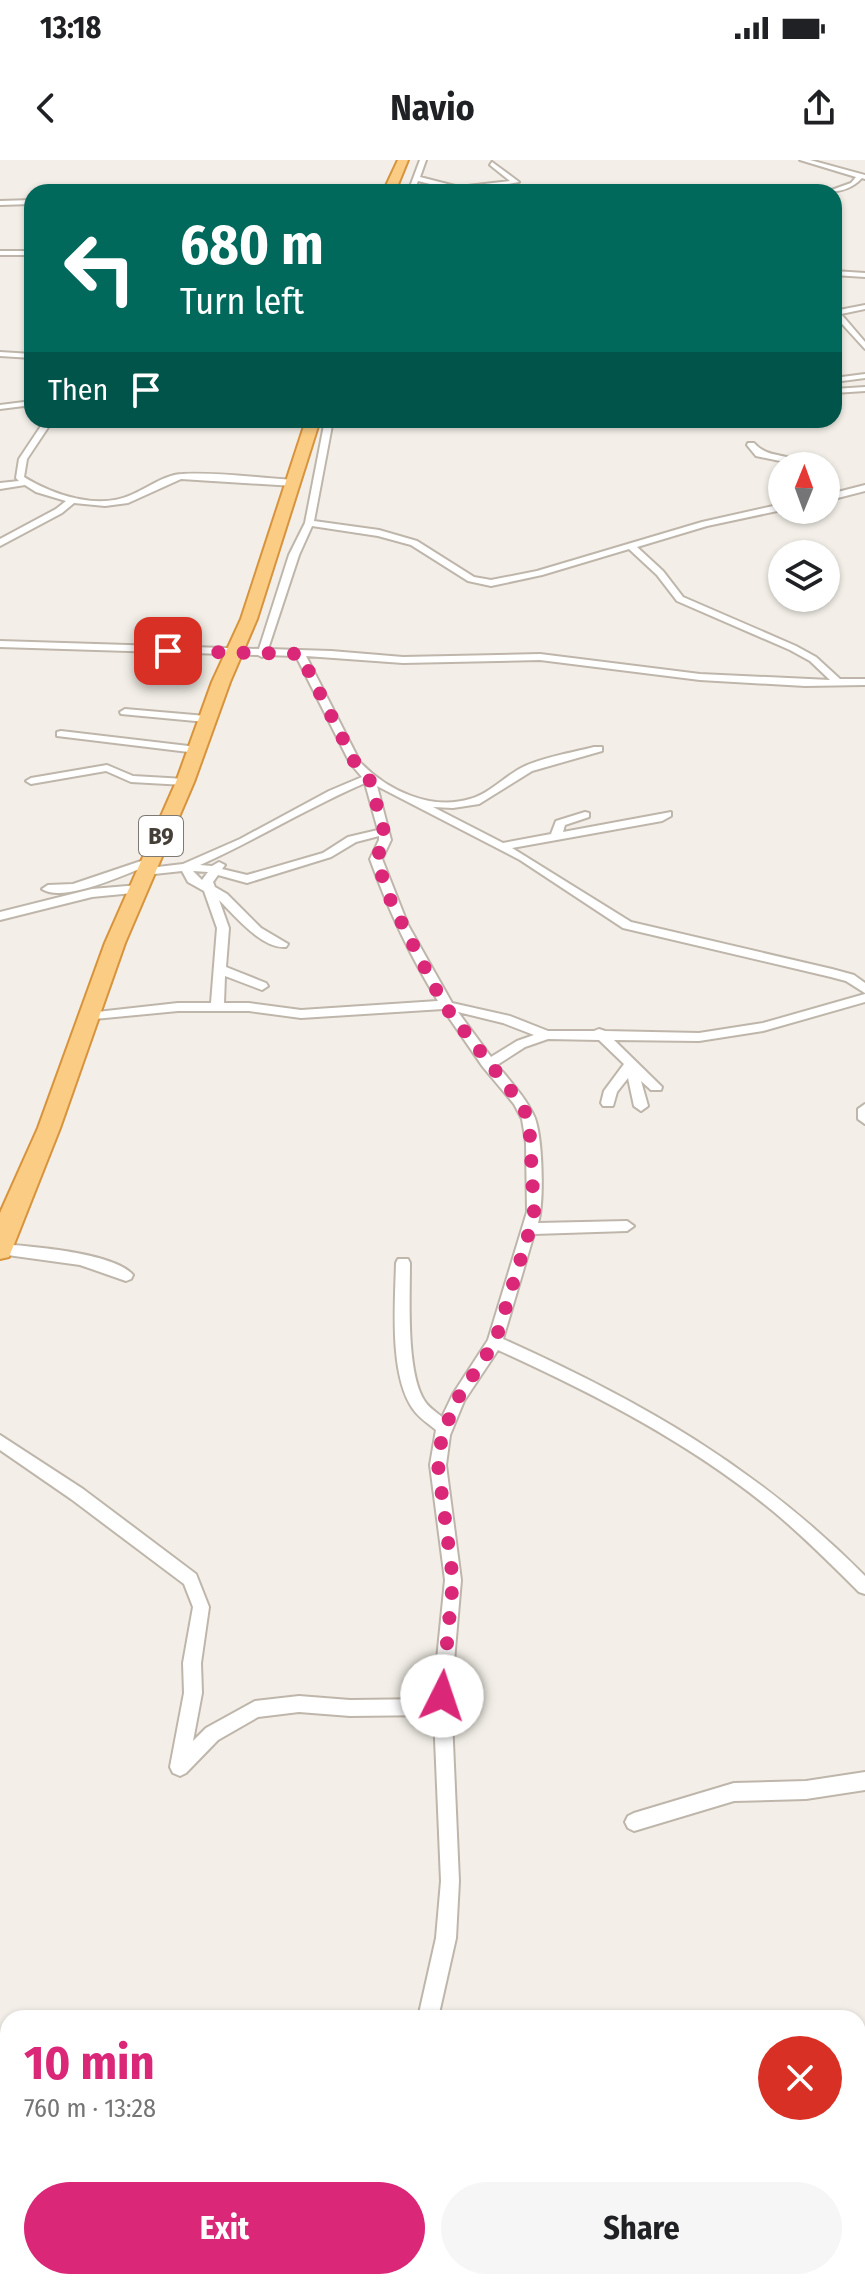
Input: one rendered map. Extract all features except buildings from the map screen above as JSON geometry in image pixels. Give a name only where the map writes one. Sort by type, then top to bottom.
[{"type":"highway","points":[[392,184],[403,160]]},
{"type":"highway","name":"B9","points":[[0,1250],[6,1215],[49,1128],[88,1017],[235,653],[311,428]]},
{"type":"street","points":[[414,184],[423,160]]},
{"type":"street","points":[[803,160],[862,177]]},
{"type":"street","points":[[492,164],[516,182],[500,184]]},
{"type":"street","points":[[842,188],[862,177]]},
{"type":"street","points":[[416,178],[439,184]]},
{"type":"street","points":[[0,203],[24,202]]},
{"type":"street","points":[[0,253],[24,253]]},
{"type":"street","points":[[842,274],[865,275]]},
{"type":"street","points":[[842,312],[865,307]]},
{"type":"street","points":[[842,320],[865,347]]},
{"type":"street","points":[[0,354],[24,356]]},
{"type":"street","points":[[842,379],[865,376]]},
{"type":"street","points":[[842,390],[865,389]]},
{"type":"street","points":[[0,407],[24,404]]},
{"type":"street","points":[[24,483],[20,478],[23,459],[44,428]]},
{"type":"street","points":[[262,654],[294,555],[309,523],[327,428]]},
{"type":"street","points":[[751,445],[759,454],[768,456]]},
{"type":"street","points":[[0,486],[24,483],[72,500],[105,503],[128,500],[180,476],[294,483]]},
{"type":"street","points":[[840,493],[865,488]]},
{"type":"street","points":[[0,543],[59,511],[72,500]]},
{"type":"street","points":[[309,523],[408,541],[430,550],[471,579],[491,583],[539,573],[705,524],[768,510]]},
{"type":"street","points":[[629,545],[660,573],[680,599],[793,648],[820,664],[837,681],[865,690]]},
{"type":"street","points":[[0,644],[403,660],[540,657],[700,677],[805,683],[865,682]]},
{"type":"street","points":[[300,654],[355,763],[369,778],[502,846],[627,925],[832,973],[850,978],[865,989]]},
{"type":"street","points":[[125,712],[206,719]]},
{"type":"street","points":[[61,734],[197,750]]},
{"type":"street","points":[[418,802],[453,805],[475,802],[528,769],[598,749]]},
{"type":"street","points":[[31,781],[107,768],[131,779],[185,782]]},
{"type":"street","points":[[369,778],[385,840],[376,859],[410,941],[444,1005],[519,1101],[529,1119],[534,1212],[495,1342],[458,1398],[445,1428],[438,1465],[453,1580],[442,1707],[449,1910],[440,1972],[430,2010]]},
{"type":"street","points":[[185,867],[369,778]]},
{"type":"street","points":[[502,846],[662,818],[667,814]]},
{"type":"street","points":[[556,836],[560,823],[585,815]]},
{"type":"street","points":[[48,889],[74,888],[185,867],[213,869],[247,879],[327,855],[352,839],[383,832]]},
{"type":"street","points":[[217,1007],[223,928],[207,888],[213,869],[224,861],[233,846]]},
{"type":"street","points":[[185,867],[192,879],[242,913],[257,931],[282,944]]},
{"type":"street","points":[[0,916],[105,890],[144,874]]},
{"type":"street","points":[[221,970],[262,986]]},
{"type":"street","points":[[488,1064],[521,1044],[547,1035],[720,1035],[763,1027],[865,998]]},
{"type":"street","points":[[88,1017],[117,1015],[140,1009],[249,1007],[301,1014],[444,1005],[506,1019],[547,1035]]},
{"type":"street","points":[[599,1033],[656,1087]]},
{"type":"street","points":[[608,1103],[611,1091],[631,1064]]},
{"type":"street","points":[[631,1064],[641,1106]]},
{"type":"street","points":[[865,1109],[865,1119]]},
{"type":"street","points":[[530,1229],[627,1226]]},
{"type":"street","points":[[0,1250],[52,1254],[109,1267],[126,1275]]},
{"type":"street","points":[[403,1263],[403,1317],[411,1386],[418,1405],[445,1428]]},
{"type":"street","points":[[495,1342],[548,1365],[691,1442],[812,1534],[865,1587]]},
{"type":"street","points":[[0,1442],[77,1494],[190,1579],[201,1607],[192,1663],[193,1693],[179,1767],[212,1734],[255,1709],[299,1704],[350,1708],[442,1707]]},
{"type":"street","points":[[634,1822],[734,1792],[806,1790],[865,1781]]},
{"type":"route","points":[[168,651],[300,654],[355,763],[369,778],[385,840],[376,859],[392,904],[413,947],[444,1005],[519,1101],[529,1119],[533,1143],[534,1212],[530,1229],[495,1342],[458,1398],[442,1435],[438,1465],[453,1580],[442,1696]]}]
